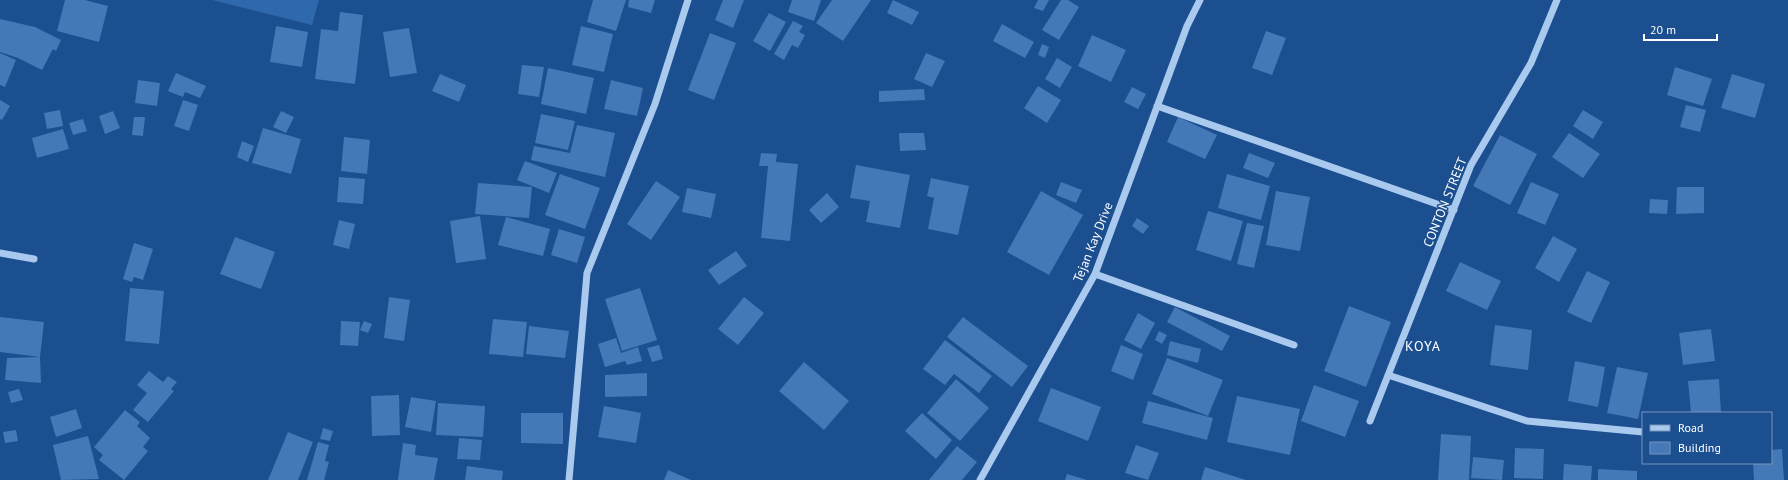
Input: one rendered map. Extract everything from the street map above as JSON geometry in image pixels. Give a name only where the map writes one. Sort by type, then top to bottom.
[{"type":"street","points":[[569,480],[588,273],[655,104],[688,0]]},
{"type":"street","name":"Tejan Kay Drive","points":[[980,480],[1095,274],[1187,26],[1200,0]]},
{"type":"street","name":"CONTON STREET","points":[[1370,421],[1471,165],[1531,63],[1557,0]]},
{"type":"street","points":[[1157,106],[1454,210]]},
{"type":"street","points":[[0,253],[34,260]]},
{"type":"street","points":[[1095,274],[1294,345]]},
{"type":"street","points":[[1388,376],[1527,421],[1642,432]]},
{"type":"shaded area","points":[[212,0],[319,0],[312,25]]},
{"type":"building","points":[[65,0],[85,0],[108,6],[99,42],[57,31]]},
{"type":"building","points":[[593,0],[626,0],[616,31],[587,22]]},
{"type":"building","points":[[629,0],[655,0],[651,13],[628,7]]},
{"type":"building","points":[[723,0],[744,0],[733,28],[715,20]]},
{"type":"building","points":[[792,0],[821,0],[814,21],[788,12]]},
{"type":"building","points":[[832,0],[871,0],[843,41],[816,23]]},
{"type":"building","points":[[893,0],[919,12],[912,25],[887,13]]},
{"type":"building","points":[[1038,0],[1049,0],[1043,11],[1034,8]]},
{"type":"building","points":[[1061,0],[1068,0],[1079,7],[1059,40],[1042,30]]},
{"type":"building","points":[[340,12],[363,15],[355,84],[315,79],[321,29],[338,31]]},
{"type":"building","points":[[769,13],[786,22],[770,51],[753,41]]},
{"type":"building","points":[[0,19],[35,27],[61,40],[56,51],[53,49],[42,70],[18,58],[0,52]]},
{"type":"building","points":[[793,21],[803,26],[799,32],[805,35],[798,48],[792,45],[784,60],[774,54]]},
{"type":"building","points":[[1002,24],[1034,42],[1025,58],[993,41]]},
{"type":"building","points":[[276,26],[308,32],[302,67],[270,62]]},
{"type":"building","points":[[581,26],[613,34],[604,72],[572,65]]},
{"type":"building","points":[[409,28],[417,73],[390,77],[383,32]]},
{"type":"building","points":[[1266,31],[1286,38],[1272,75],[1252,68]]},
{"type":"building","points":[[710,33],[736,43],[714,100],[688,90]]},
{"type":"building","points":[[1092,35],[1126,50],[1111,82],[1078,66]]},
{"type":"building","points":[[1042,44],[1049,47],[1045,58],[1038,55]]},
{"type":"building","points":[[0,53],[16,60],[5,87],[0,85]]},
{"type":"building","points":[[926,53],[945,61],[932,87],[914,79]]},
{"type":"building","points":[[1057,58],[1072,67],[1060,88],[1045,79]]},
{"type":"building","points":[[522,65],[544,67],[539,97],[518,94]]},
{"type":"building","points":[[1675,67],[1712,79],[1703,106],[1667,95]]},
{"type":"building","points":[[548,68],[594,78],[586,114],[541,104]]},
{"type":"building","points":[[176,73],[206,86],[200,98],[185,92],[183,97],[168,91]]},
{"type":"building","points":[[440,74],[466,85],[459,102],[432,91]]},
{"type":"building","points":[[1732,74],[1765,84],[1755,118],[1721,108]]},
{"type":"building","points":[[138,80],[160,83],[157,106],[135,103]]},
{"type":"building","points":[[611,80],[643,88],[637,116],[604,109]]},
{"type":"building","points":[[1038,86],[1061,100],[1047,123],[1024,108]]},
{"type":"building","points":[[1132,87],[1146,94],[1138,109],[1124,102]]},
{"type":"building","points":[[924,89],[925,100],[879,102],[879,91]]},
{"type":"building","points":[[0,100],[10,106],[2,120],[0,119]]},
{"type":"building","points":[[183,100],[198,105],[189,131],[174,126]]},
{"type":"building","points":[[1686,105],[1706,110],[1700,132],[1680,127]]},
{"type":"building","points":[[60,110],[63,126],[47,129],[44,113]]},
{"type":"building","points":[[1583,110],[1603,122],[1593,139],[1573,126]]},
{"type":"building","points":[[113,111],[120,128],[105,134],[99,116]]},
{"type":"building","points":[[281,111],[294,117],[286,133],[273,127]]},
{"type":"building","points":[[541,114],[575,121],[568,150],[535,143]]},
{"type":"building","points":[[134,117],[145,117],[143,136],[132,135]]},
{"type":"building","points":[[1178,117],[1217,135],[1205,159],[1167,142]]},
{"type":"building","points":[[83,119],[87,131],[73,135],[69,123]]},
{"type":"building","points":[[577,125],[615,133],[605,177],[531,160],[534,146],[570,153]]},
{"type":"building","points":[[263,128],[301,139],[291,174],[252,163]]},
{"type":"building","points":[[63,129],[69,149],[37,158],[32,138]]},
{"type":"building","points":[[899,133],[924,133],[926,150],[900,151]]},
{"type":"building","points":[[1569,133],[1600,154],[1583,178],[1552,157]]},
{"type":"building","points":[[1500,135],[1537,154],[1510,205],[1473,186]]},
{"type":"building","points":[[344,137],[370,140],[367,174],[341,171]]},
{"type":"building","points":[[242,141],[254,146],[248,162],[237,157]]},
{"type":"building","points":[[761,153],[777,154],[776,162],[798,164],[790,241],[761,238],[768,166],[759,166]]},
{"type":"building","points":[[1249,153],[1275,163],[1268,178],[1243,168]]},
{"type":"building","points":[[525,161],[557,173],[549,193],[517,180]]},
{"type":"building","points":[[856,165],[910,175],[900,228],[866,222],[870,201],[850,198]]},
{"type":"building","points":[[560,174],[600,188],[585,229],[545,215]]},
{"type":"building","points":[[1227,174],[1270,186],[1261,220],[1218,208]]},
{"type":"building","points":[[339,177],[365,179],[363,204],[337,202]]},
{"type":"building","points":[[931,178],[969,186],[958,235],[928,229],[934,198],[927,196]]},
{"type":"building","points":[[656,181],[680,197],[651,240],[627,224]]},
{"type":"building","points":[[1061,182],[1082,190],[1076,203],[1056,195]]},
{"type":"building","points":[[1531,182],[1559,194],[1545,225],[1517,213]]},
{"type":"building","points":[[478,183],[532,187],[529,218],[475,214]]},
{"type":"building","points":[[1677,187],[1704,187],[1704,213],[1676,214]]},
{"type":"building","points":[[687,188],[716,194],[711,218],[682,212]]},
{"type":"building","points":[[1041,191],[1083,215],[1049,275],[1007,252]]},
{"type":"building","points":[[1276,191],[1310,197],[1300,251],[1266,245]]},
{"type":"building","points":[[827,193],[839,207],[821,223],[809,210]]},
{"type":"building","points":[[1650,199],[1668,200],[1667,214],[1649,213]]},
{"type":"building","points":[[1208,211],[1243,221],[1231,261],[1196,250]]},
{"type":"building","points":[[480,216],[486,259],[456,263],[450,221]]},
{"type":"building","points":[[506,217],[550,229],[543,256],[498,245]]},
{"type":"building","points":[[1137,218],[1149,226],[1143,234],[1132,226]]},
{"type":"building","points":[[339,220],[355,224],[349,249],[333,245]]},
{"type":"building","points":[[1247,223],[1264,226],[1254,268],[1237,264]]},
{"type":"building","points":[[559,229],[585,237],[577,263],[551,255]]},
{"type":"building","points":[[1553,236],[1577,249],[1559,282],[1535,268]]},
{"type":"building","points":[[235,237],[275,252],[261,289],[220,274]]},
{"type":"building","points":[[134,243],[153,249],[143,280],[134,277],[132,282],[123,279]]},
{"type":"building","points":[[736,251],[747,266],[719,285],[708,270]]},
{"type":"building","points":[[1460,262],[1501,281],[1487,310],[1446,291]]},
{"type":"building","points":[[1587,271],[1610,282],[1591,323],[1567,312]]},
{"type":"building","points":[[130,288],[164,291],[159,344],[125,341]]},
{"type":"building","points":[[640,288],[657,340],[622,351],[605,299]]},
{"type":"building","points":[[389,297],[410,300],[404,341],[384,338]]},
{"type":"building","points":[[744,297],[764,313],[738,345],[718,329]]},
{"type":"building","points":[[1349,306],[1391,322],[1366,387],[1324,371]]},
{"type":"building","points":[[1175,307],[1230,336],[1222,351],[1167,322]]},
{"type":"building","points":[[1138,313],[1155,323],[1141,349],[1124,340]]},
{"type":"building","points":[[0,317],[44,322],[40,357],[0,352]]},
{"type":"building","points":[[963,317],[1028,366],[1012,387],[947,337]]},
{"type":"building","points":[[493,319],[527,322],[523,357],[489,354]]},
{"type":"building","points":[[341,321],[360,322],[358,346],[340,345]]},
{"type":"building","points":[[364,321],[372,324],[368,333],[360,330]]},
{"type":"building","points":[[1495,325],[1532,330],[1528,370],[1490,365]]},
{"type":"building","points":[[529,326],[569,331],[565,358],[526,354]]},
{"type":"building","points":[[1711,329],[1715,361],[1683,365],[1679,333]]},
{"type":"building","points":[[1159,331],[1167,335],[1162,344],[1155,340]]},
{"type":"building","points":[[616,338],[621,353],[638,347],[642,361],[627,365],[625,361],[605,367],[598,344]]},
{"type":"building","points":[[945,340],[992,376],[979,393],[954,374],[945,385],[923,369]]},
{"type":"building","points":[[1170,341],[1201,349],[1198,363],[1167,355]]},
{"type":"building","points":[[659,345],[663,359],[652,362],[647,348]]},
{"type":"building","points":[[1121,345],[1143,354],[1133,380],[1111,371]]},
{"type":"building","points":[[40,357],[41,383],[5,380],[7,358]]},
{"type":"building","points":[[1167,358],[1223,380],[1208,416],[1152,394]]},
{"type":"building","points":[[1575,361],[1605,367],[1598,407],[1568,401]]},
{"type":"building","points":[[804,362],[849,401],[824,430],[779,391]]},
{"type":"building","points":[[1617,367],[1648,373],[1638,419],[1607,413]]},
{"type":"building","points":[[149,371],[163,382],[168,376],[177,382],[171,389],[174,391],[148,422],[133,410],[147,393],[137,385]]},
{"type":"building","points":[[647,373],[647,396],[605,397],[605,375]]},
{"type":"building","points":[[956,379],[989,408],[960,441],[927,413]]},
{"type":"building","points":[[1719,379],[1721,412],[1691,412],[1688,381]]},
{"type":"building","points":[[1314,385],[1359,401],[1345,437],[1301,421]]},
{"type":"building","points":[[1051,388],[1101,407],[1088,441],[1038,421]]},
{"type":"building","points":[[19,389],[23,400],[11,403],[8,392]]},
{"type":"building","points":[[399,395],[400,435],[372,436],[371,396]]},
{"type":"building","points":[[1237,396],[1300,409],[1290,455],[1227,442]]},
{"type":"building","points":[[411,397],[436,401],[431,432],[405,427]]},
{"type":"building","points":[[1148,401],[1213,418],[1207,440],[1142,423]]},
{"type":"building","points":[[438,403],[485,406],[483,437],[436,435]]},
{"type":"building","points":[[604,406],[641,413],[636,443],[598,437]]},
{"type":"building","points":[[76,409],[82,428],[56,437],[50,417]]},
{"type":"building","points":[[125,410],[140,422],[137,426],[150,438],[143,447],[148,451],[124,480],[99,460],[103,455],[94,447]]},
{"type":"building","points":[[521,413],[563,413],[563,444],[521,443]]},
{"type":"building","points":[[922,413],[952,440],[936,459],[905,431]]},
{"type":"building","points":[[323,428],[333,431],[330,441],[320,439]]},
{"type":"building","points":[[16,430],[18,441],[5,443],[3,432]]},
{"type":"building","points":[[288,432],[313,442],[298,480],[268,480]]},
{"type":"building","points":[[1441,434],[1471,436],[1469,480],[1438,480]]},
{"type":"building","points":[[88,436],[99,479],[61,480],[53,445]]},
{"type":"building","points":[[459,438],[482,440],[480,460],[457,459]]},
{"type":"building","points":[[318,442],[329,445],[325,461],[329,462],[324,480],[307,480]]},
{"type":"building","points":[[403,443],[416,445],[415,455],[438,458],[434,480],[398,480]]},
{"type":"building","points":[[1136,445],[1159,453],[1148,480],[1125,473]]},
{"type":"building","points":[[957,446],[977,462],[962,480],[929,480]]},
{"type":"building","points":[[1515,448],[1544,449],[1543,479],[1514,478]]},
{"type":"building","points":[[1782,449],[1784,480],[1754,480],[1753,464],[1772,464],[1772,450]]},
{"type":"building","points":[[1473,457],[1504,460],[1502,480],[1471,478]]},
{"type":"building","points":[[1564,464],[1592,466],[1591,480],[1563,480]]},
{"type":"building","points":[[467,466],[503,471],[502,480],[465,480]]},
{"type":"building","points":[[1205,467],[1246,480],[1201,480]]},
{"type":"building","points":[[1598,469],[1637,471],[1637,480],[1598,480]]},
{"type":"building","points":[[668,470],[691,480],[664,480]]},
{"type":"building","points":[[1067,474],[1087,480],[1065,480]]},
{"type":"district","name":"KOYA","points":[[1423,346]]}]
